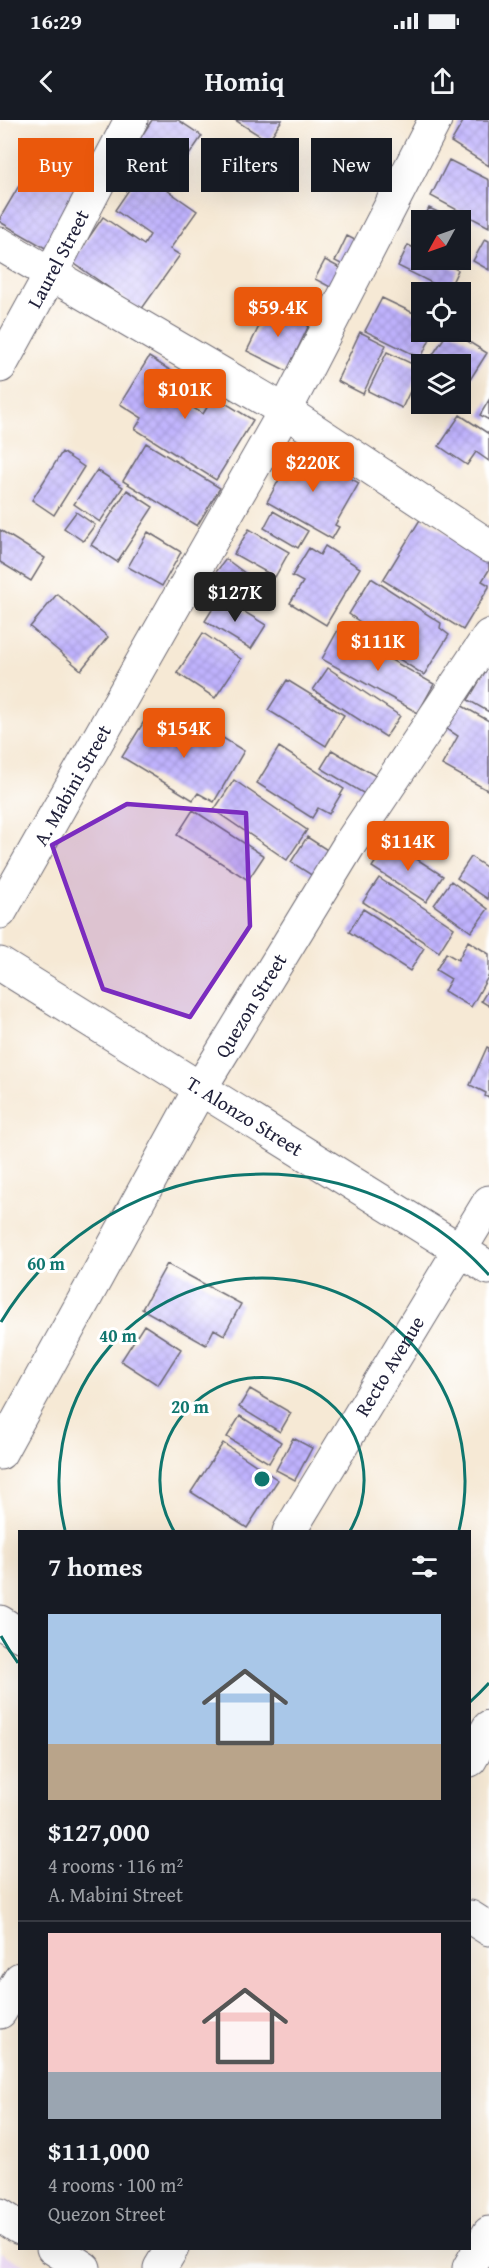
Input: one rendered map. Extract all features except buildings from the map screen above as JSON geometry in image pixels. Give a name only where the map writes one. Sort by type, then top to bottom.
[{"type":"street","name":"Laurel Street","points":[[0,366],[131,120]]},
{"type":"street","name":"A. Mabini Street","points":[[0,912],[285,411],[435,120]]},
{"type":"street","points":[[0,244],[285,411],[489,546]]},
{"type":"street","name":"Quezon Street","points":[[0,1453],[201,1087],[349,845],[489,636]]},
{"type":"street","name":"T. Alonzo Street","points":[[0,964],[489,1268]]},
{"type":"street","name":"Recto Avenue","points":[[290,1530],[489,1202]]},
{"type":"street","points":[[0,1622],[18,1634]]},
{"type":"street","points":[[471,1758],[489,1727]]},
{"type":"street","points":[[471,1918],[489,1929]]},
{"type":"street","points":[[0,2012],[18,1982]]},
{"type":"street","points":[[0,2216],[18,2227]]},
{"type":"street","points":[[469,2268],[489,2233]]},
{"type":"street","points":[[56,2250],[84,2268]]},
{"type":"street","points":[[160,2268],[171,2250]]},
{"type":"highlighted area","points":[[127,804],[246,813],[250,926],[190,1017],[103,989],[52,845]]},
{"type":"shaded area","points":[[0,2252],[29,2268],[0,2268]]}]
